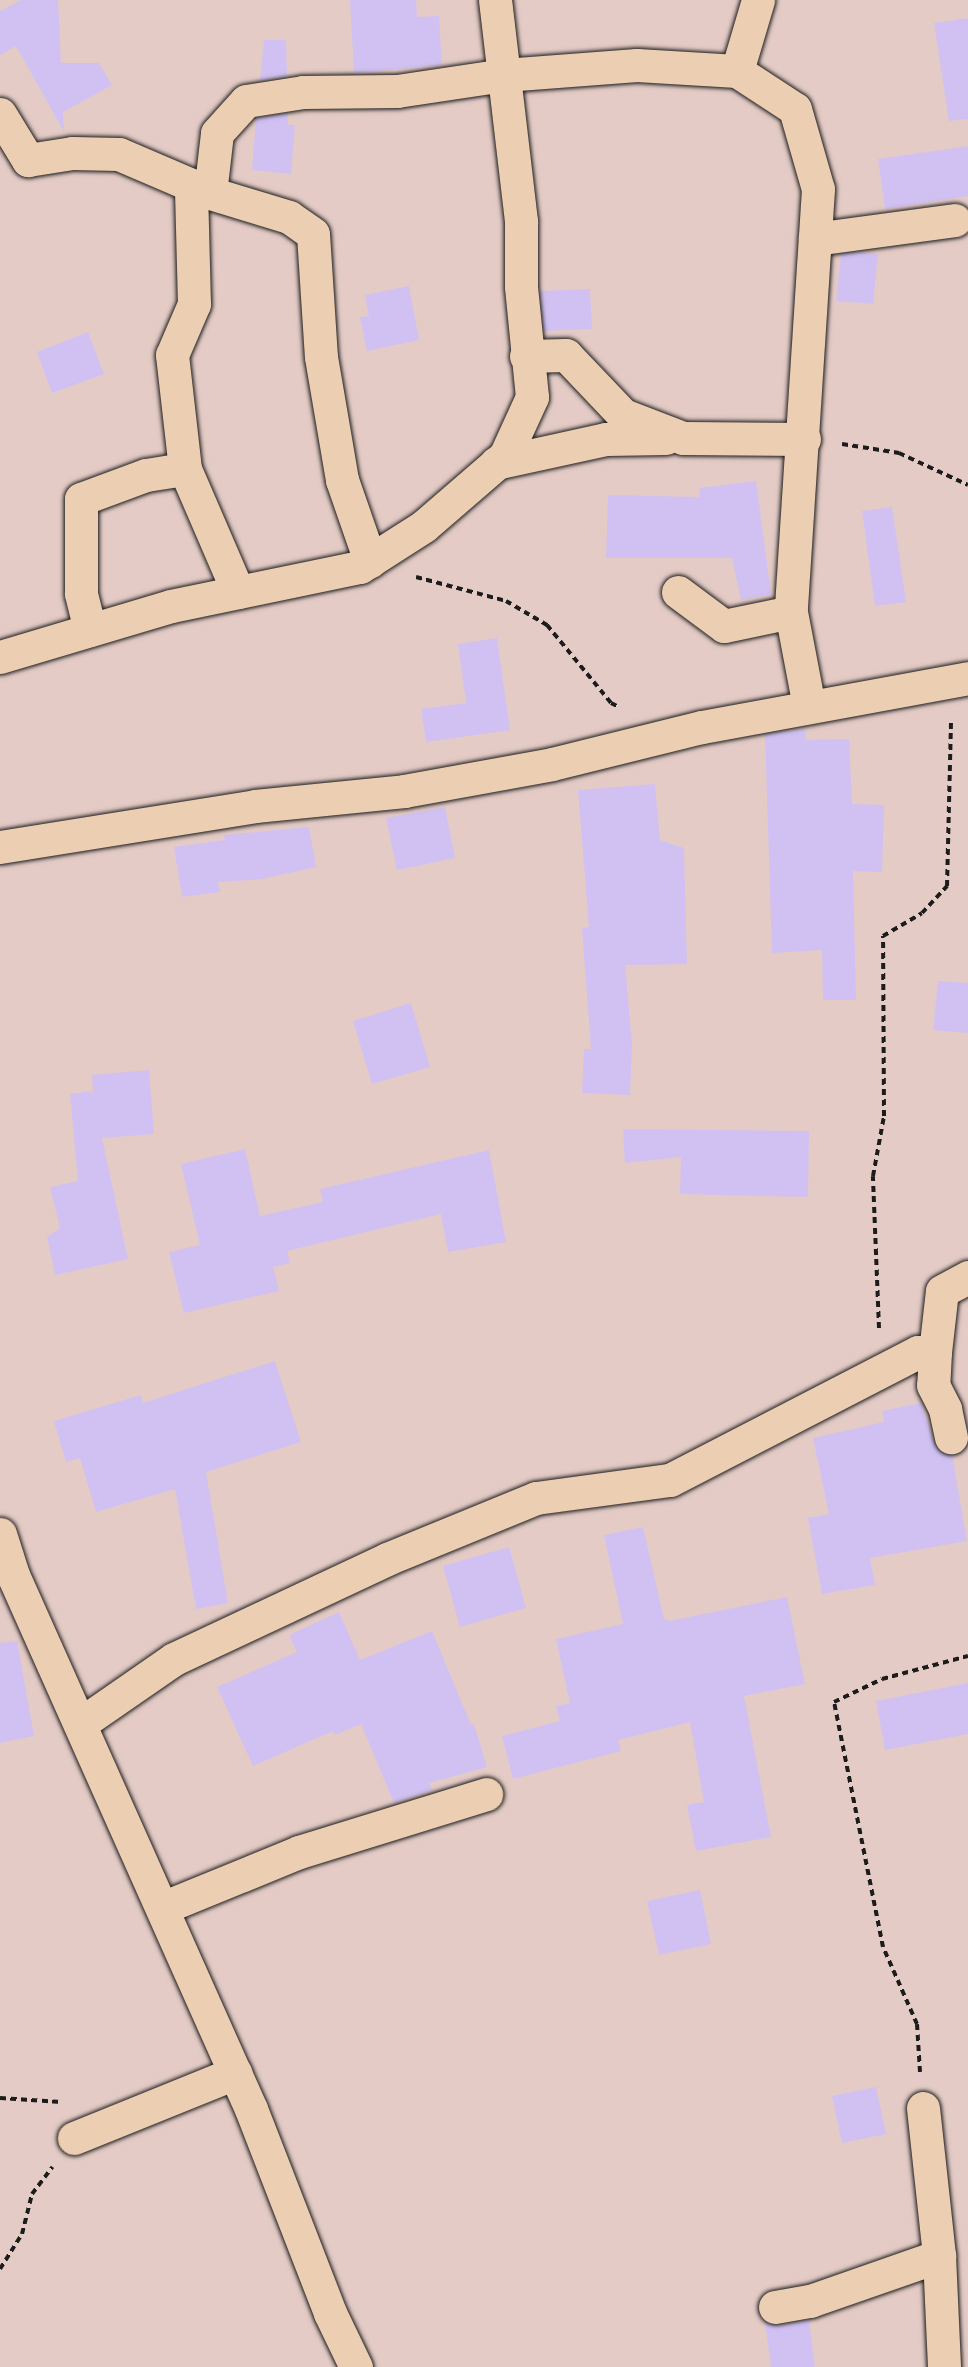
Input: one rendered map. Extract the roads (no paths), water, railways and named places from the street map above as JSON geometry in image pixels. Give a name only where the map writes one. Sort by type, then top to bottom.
[{"type":"street","points":[[0,657],[171,606],[360,567],[424,526],[505,456],[532,397],[526,356],[520,221],[495,0]]},
{"type":"street","points":[[736,71],[758,0]]},
{"type":"street","points":[[238,592],[185,469],[172,355],[194,304],[200,190],[217,133],[246,101],[303,92],[397,91],[504,75],[637,65],[736,71],[795,109],[818,189],[804,439],[791,612],[809,706]]},
{"type":"street","points":[[0,114],[28,160],[72,153],[119,154],[200,190],[290,217],[313,234],[321,357],[340,469],[370,561]]},
{"type":"street","points":[[815,239],[955,220]]},
{"type":"street","points":[[526,356],[566,355],[623,415],[682,438]]},
{"type":"street","points":[[496,463],[606,439],[804,439]]},
{"type":"street","points":[[90,630],[81,593],[81,499],[146,475],[185,469]]},
{"type":"street","points":[[678,592],[724,626],[791,612]]},
{"type":"street","points":[[0,847],[255,806],[404,790],[552,764],[668,735],[809,706],[960,680]]},
{"type":"street","points":[[951,1437],[945,1409],[933,1385],[935,1352],[942,1291],[968,1277]]},
{"type":"street","points":[[80,1724],[174,1659],[387,1559],[536,1498],[670,1480],[918,1352],[935,1352]]},
{"type":"street","points":[[0,1534],[13,1575],[235,2073],[330,2313],[356,2367]]},
{"type":"street","points":[[162,1908],[299,1852],[486,1794]]},
{"type":"street","points":[[74,2138],[235,2073]]},
{"type":"street","points":[[923,2108],[939,2256],[944,2367]]},
{"type":"street","points":[[776,2307],[810,2301],[939,2256]]}]
